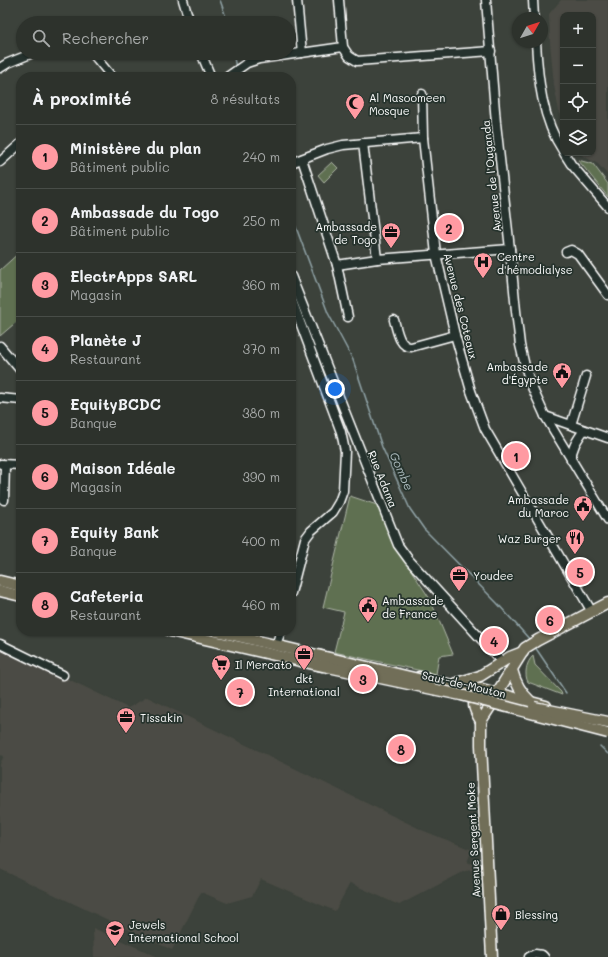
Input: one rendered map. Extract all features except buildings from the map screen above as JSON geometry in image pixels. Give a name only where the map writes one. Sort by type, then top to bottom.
[{"type":"main road","points":[[3,587],[16,586]]},
{"type":"main road","points":[[3,587],[16,594]]},
{"type":"main road","points":[[452,685],[480,676],[538,640],[608,603]]},
{"type":"main road","points":[[190,636],[214,642],[276,645],[315,659],[473,703],[527,717],[608,733]]},
{"type":"main road","points":[[229,636],[249,644],[315,659],[452,685],[478,688],[608,722]]},
{"type":"main road","points":[[480,721],[524,650]]},
{"type":"main road","name":"Saut-de-Mouton","points":[[315,659],[608,722]]},
{"type":"main road","name":"Saut-de-Mouton","points":[[315,659],[608,733]]},
{"type":"main road","points":[[512,670],[517,686],[524,696],[531,702]]},
{"type":"main road","points":[[480,676],[473,703],[480,721]]},
{"type":"main road","points":[[459,699],[462,686]]},
{"type":"main road","points":[[506,711],[510,697]]},
{"type":"main road","name":"Avenue Sergent Moke","points":[[480,721],[480,745],[492,957]]},
{"type":"street","points":[[183,0],[188,16]]},
{"type":"street","points":[[297,0],[302,53]]},
{"type":"street","points":[[339,0],[343,47],[349,56],[357,61],[491,51]]},
{"type":"street","name":"Avenue de l’Ouganda","points":[[487,0],[496,123],[520,345],[531,385],[545,416],[608,520]]},
{"type":"street","points":[[533,0],[534,12]]},
{"type":"street","points":[[296,54],[343,47]]},
{"type":"street","points":[[537,48],[541,94],[549,124],[560,145]]},
{"type":"street","points":[[0,68],[16,60]]},
{"type":"street","points":[[98,60],[108,72]]},
{"type":"street","points":[[204,60],[209,72]]},
{"type":"street","points":[[234,72],[247,63],[256,60]]},
{"type":"street","name":"Avenue des Coteaux","points":[[422,94],[423,138],[436,254],[455,334],[471,391],[485,429],[592,612]]},
{"type":"street","points":[[296,161],[343,145],[423,138]]},
{"type":"street","points":[[363,143],[377,259]]},
{"type":"street","points":[[0,162],[16,148]]},
{"type":"street","points":[[566,156],[571,164],[608,207]]},
{"type":"street","points":[[302,159],[337,265],[348,317]]},
{"type":"street","points":[[337,265],[377,259],[510,249]]},
{"type":"street","points":[[566,252],[572,250],[578,254],[608,295]]},
{"type":"street","name":"Rue Adama","points":[[296,289],[398,545],[409,560],[502,662]]},
{"type":"street","points":[[296,311],[341,432],[345,451],[343,491],[339,502],[333,512],[311,531],[305,540],[296,574]]},
{"type":"street","points":[[394,320],[402,344],[406,347],[411,347],[455,334]]},
{"type":"street","points":[[0,346],[16,365]]},
{"type":"street","points":[[571,425],[586,376]]},
{"type":"street","points":[[0,398],[16,400]]},
{"type":"street","points":[[545,416],[608,438]]},
{"type":"street","points":[[571,460],[571,451],[584,430]]},
{"type":"street","points":[[4,500],[3,465],[16,465]]},
{"type":"street","points":[[245,636],[249,644]]},
{"type":"street","points":[[276,645],[279,636]]},
{"type":"street","points":[[0,644],[63,675]]},
{"type":"street","points":[[529,957],[535,954],[542,955],[544,957]]},
{"type":"shaded area","points":[[561,0],[608,0],[608,175],[598,164],[583,156],[596,156],[596,12],[560,12],[560,113],[554,85],[549,14]]},
{"type":"shaded area","points":[[0,646],[128,708],[147,697],[424,831],[472,850],[467,862],[472,864],[473,870],[465,871],[399,905],[350,883],[335,911],[261,879],[252,896],[227,903],[201,892],[172,950],[0,869],[0,764],[4,756],[0,755]]},
{"type":"shaded area","name":"Jewels International School","points":[[93,928],[158,957],[94,957]]},
{"type":"green space","points":[[578,160],[593,164],[608,184],[608,197]]},
{"type":"green space","points":[[332,162],[338,168],[324,182],[318,175]]},
{"type":"green space","points":[[16,256],[16,322],[0,336],[0,270]]},
{"type":"green space","points":[[350,496],[380,506],[397,549],[430,599],[453,654],[439,656],[436,674],[334,652],[344,612],[323,607]]},
{"type":"green space","points":[[533,656],[535,665],[561,692],[562,695],[528,682],[526,669]]},
{"type":"waterway","name":"Gombe","points":[[220,0],[226,16]]},
{"type":"waterway","name":"Gombe","points":[[234,60],[236,68]]},
{"type":"waterway","name":"Gombe","points":[[296,227],[328,313],[353,360],[382,447],[410,509],[424,529],[497,603],[531,641]]},
{"type":"waterway","name":"Gombe","points":[[535,647],[566,693]]},
{"type":"waterway","name":"Gombe","points":[[600,746],[608,754]]},
{"type":"place","name":"Al Masoomeen Mosque","points":[[355,120]]},
{"type":"place","name":"Ambassade du Togo","points":[[449,228]]},
{"type":"place","name":"Ambassade de Togo","points":[[391,249]]},
{"type":"place","name":"Centre d'hémodialyse","points":[[483,279]]},
{"type":"place","name":"Ambassade d'Égypte","points":[[562,389]]},
{"type":"place","name":"Ministère du plan","points":[[516,456]]},
{"type":"place","name":"Ambassade du Maroc","points":[[583,522]]},
{"type":"place","name":"Waz Burger","points":[[575,555]]},
{"type":"place","name":"EquityBCDC","points":[[580,572]]},
{"type":"place","name":"Youdee","points":[[459,592]]},
{"type":"place","name":"Maison Idéale","points":[[550,620]]},
{"type":"place","name":"Ambassade de France","points":[[368,623]]},
{"type":"place","name":"Planète J","points":[[494,641]]},
{"type":"place","name":"dkt International","points":[[304,671]]},
{"type":"place","name":"ElectrApps SARL","points":[[363,679]]},
{"type":"place","name":"Il Mercato","points":[[221,681]]},
{"type":"place","name":"Equity Bank","points":[[240,692]]},
{"type":"place","name":"Tissakin","points":[[126,734]]},
{"type":"place","name":"Cafeteria","points":[[401,749]]},
{"type":"place","name":"Blessing","points":[[501,931]]},
{"type":"place","name":"Jewels International School","points":[[115,947]]}]
